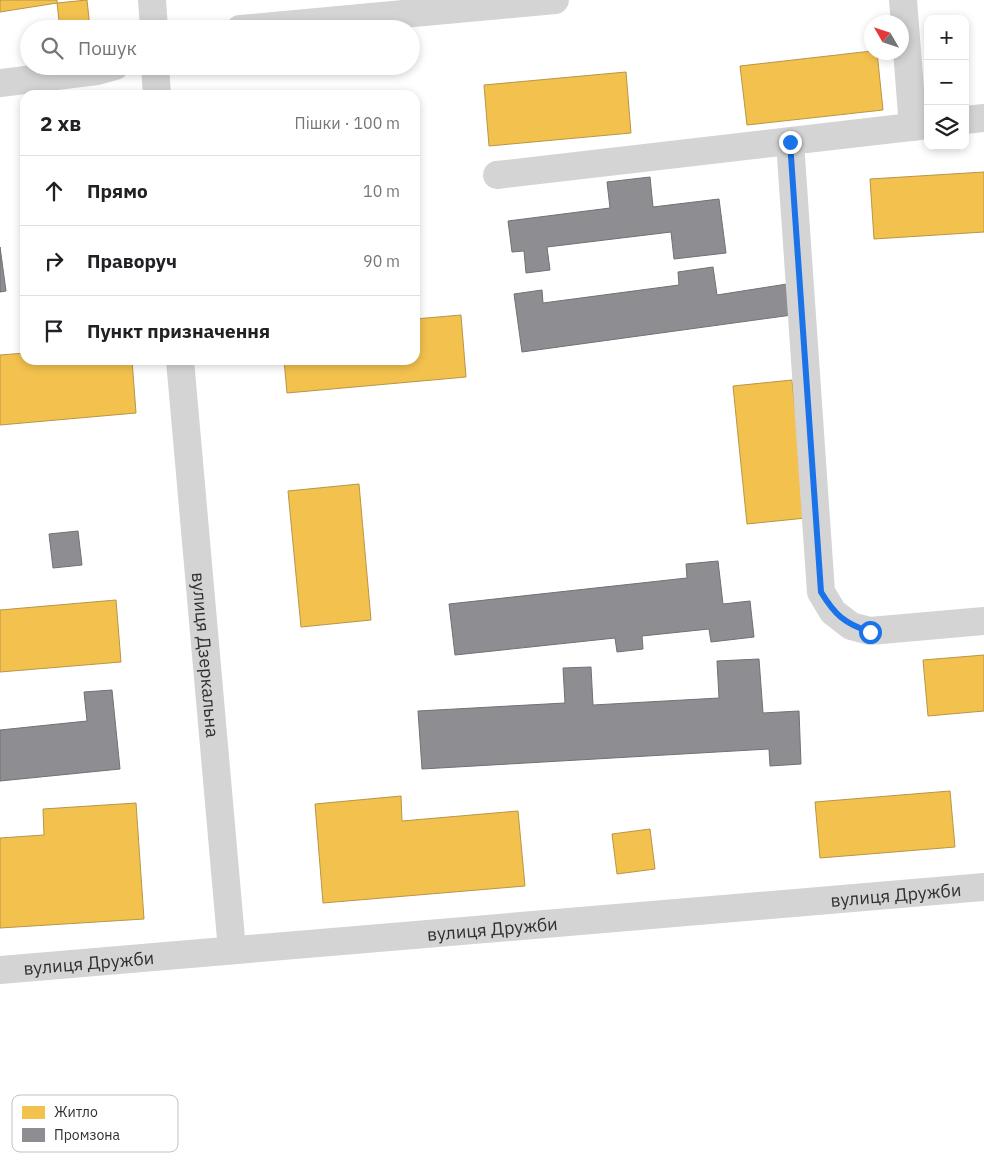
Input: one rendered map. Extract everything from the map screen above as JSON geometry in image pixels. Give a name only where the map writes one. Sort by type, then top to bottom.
[{"type":"street","points":[[152,0],[153,20]]},
{"type":"street","points":[[338,20],[555,0]]},
{"type":"street","points":[[496,175],[920,126],[903,0]]},
{"type":"street","points":[[0,83],[65,75]]},
{"type":"street","points":[[156,75],[157,90]]},
{"type":"street","points":[[969,120],[984,118]]},
{"type":"street","points":[[790,142],[821,592],[833,612],[852,626],[870,632],[984,621]]},
{"type":"street","name":"вулиця Дзеркальна","points":[[180,365],[232,950]]},
{"type":"street","name":"вулиця Дружби","points":[[0,970],[984,887]]},
{"type":"building: Житло","points":[[0,0],[57,0],[57,3],[0,12]]},
{"type":"building: Житло","points":[[87,0],[89,20],[59,20],[57,3]]},
{"type":"building: Житло","points":[[864,52],[864,60],[878,60],[883,110],[747,125],[740,66]]},
{"type":"building: Житло","points":[[626,72],[631,133],[489,146],[484,85]]},
{"type":"building: Житло","points":[[984,172],[984,232],[874,239],[870,179]]},
{"type":"building: Житло","points":[[461,315],[466,377],[287,393],[284,365],[420,365],[420,319]]},
{"type":"building: Житло","points":[[20,353],[20,365],[132,365],[136,413],[0,425],[0,355]]},
{"type":"building: Житло","points":[[792,380],[806,518],[747,524],[733,386]]},
{"type":"building: Житло","points":[[359,484],[371,620],[301,627],[288,491]]},
{"type":"building: Житло","points":[[116,600],[121,662],[0,672],[0,610]]},
{"type":"building: Житло","points":[[984,655],[984,711],[928,716],[923,660]]},
{"type":"building: Житло","points":[[950,791],[955,847],[820,858],[815,802]]},
{"type":"building: Житло","points":[[401,796],[402,821],[518,811],[525,886],[323,903],[315,804]]},
{"type":"building: Житло","points":[[136,803],[144,919],[0,928],[0,838],[44,835],[43,809]]},
{"type":"building: Житло","points":[[650,829],[655,869],[617,874],[612,834]]},
{"type":"building: Промзона","points":[[650,177],[653,207],[719,199],[726,253],[674,259],[671,232],[547,247],[550,270],[526,273],[524,251],[512,252],[508,221],[610,208],[607,182]]},
{"type":"building: Промзона","points":[[0,247],[6,291],[0,292]]},
{"type":"building: Промзона","points":[[713,267],[717,295],[787,284],[792,315],[522,352],[514,294],[542,290],[543,303],[679,285],[678,272]]},
{"type":"building: Промзона","points":[[78,531],[82,565],[53,568],[49,534]]},
{"type":"building: Промзона","points":[[718,561],[723,604],[750,601],[754,637],[711,642],[709,629],[642,636],[643,649],[617,652],[615,638],[455,655],[449,604],[687,578],[686,564]]},
{"type":"building: Промзона","points":[[759,659],[763,713],[799,711],[801,764],[770,766],[769,749],[422,769],[418,711],[565,703],[563,668],[591,667],[593,705],[719,698],[717,661]]},
{"type":"building: Промзона","points":[[112,690],[120,769],[0,781],[0,730],[87,721],[84,692]]},
{"type":"route","points":[[790,142],[821,592],[833,612],[852,626],[870,632]]}]
